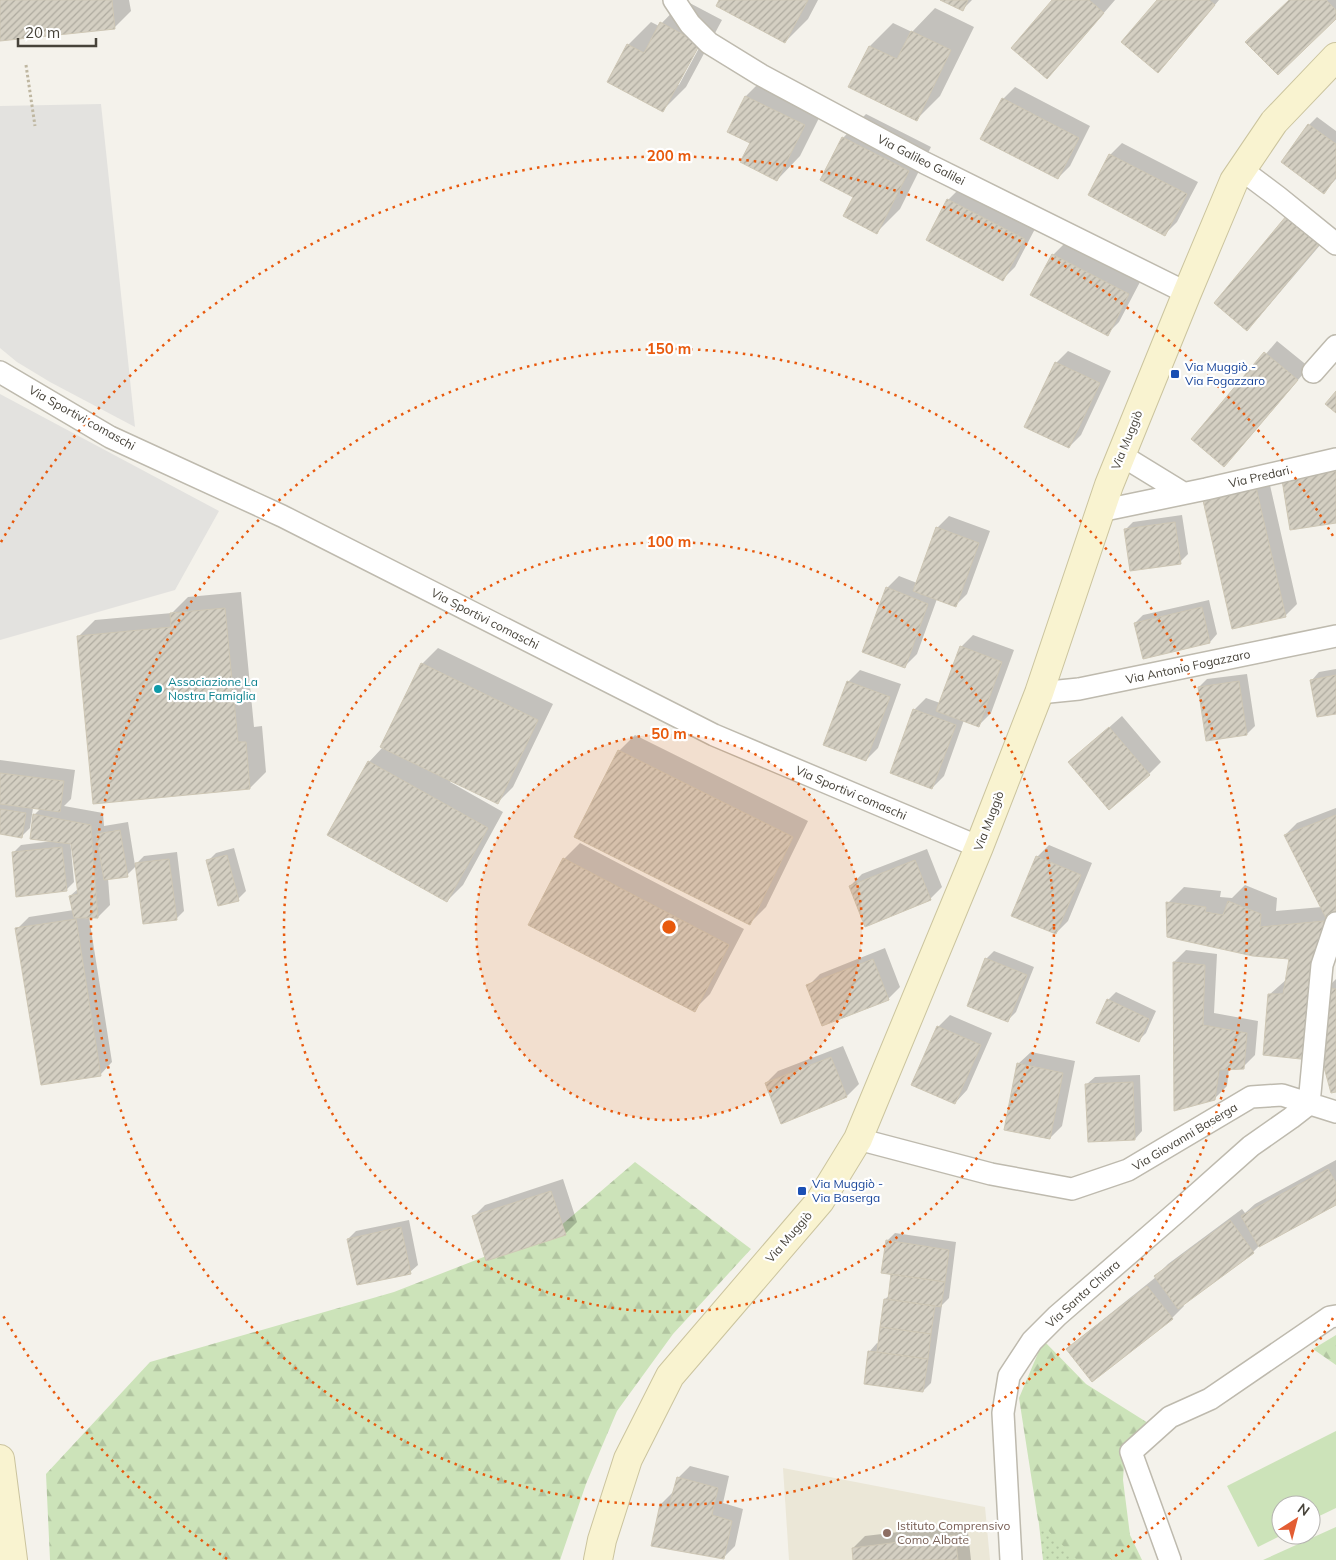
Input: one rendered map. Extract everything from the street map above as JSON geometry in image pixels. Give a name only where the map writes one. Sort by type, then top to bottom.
[{"type":"street","name":"Via Galileo Galilei","points":[[674,0],[690,24],[709,44],[761,75],[925,163],[1187,293]]},
{"type":"street","name":"Via Muggiò","points":[[598,1560],[602,1540],[628,1459],[670,1376],[820,1201],[858,1139],[979,847],[1039,693],[1121,455],[1234,181],[1274,122],[1336,57]]},
{"type":"street","points":[[1242,170],[1336,244]]},
{"type":"street","points":[[1313,372],[1336,346]]},
{"type":"street","name":"Via Sportivi comaschi","points":[[0,372],[110,437],[282,516],[714,735],[979,847]]},
{"type":"street","points":[[1121,455],[1183,493]]},
{"type":"street","name":"Via Predari","points":[[1100,512],[1336,459]]},
{"type":"street","name":"Via Antonio Fogazzaro","points":[[1039,693],[1079,689],[1336,636]]},
{"type":"street","points":[[1309,1104],[1322,966],[1336,923]]},
{"type":"street","name":"Via Giovanni Baserga","points":[[858,1139],[991,1174],[1072,1188],[1128,1170],[1252,1097],[1282,1095],[1336,1112]]},
{"type":"street","name":"Via Santa Chiara","points":[[1011,1560],[1003,1412],[1009,1376],[1032,1341],[1056,1316],[1251,1146],[1309,1104]]},
{"type":"street","points":[[1170,1560],[1131,1452],[1170,1417],[1210,1399],[1330,1317],[1336,1316]]},
{"type":"street","points":[[0,1459],[13,1560]]},
{"type":"path","points":[[26,65],[34,126]]},
{"type":"shaded area","points":[[101,104],[135,427],[50,382],[17,362],[0,348],[0,106]]},
{"type":"shaded area","points":[[0,394],[219,511],[175,590],[0,640]]},
{"type":"shaded area","name":"Istituto Comprensivo Como Albate","points":[[783,1468],[985,1507],[990,1560],[789,1560]]},
{"type":"green space","points":[[635,1162],[751,1249],[673,1334],[617,1411],[586,1484],[560,1560],[50,1560],[46,1474],[150,1362],[394,1292],[558,1228]]},
{"type":"green space","points":[[1336,1335],[1336,1365],[1313,1349]]},
{"type":"green space","points":[[1044,1341],[1086,1384],[1148,1423],[1124,1464],[1123,1480],[1130,1535],[1142,1560],[1077,1560],[1038,1520],[1019,1398]]},
{"type":"green space","points":[[1336,1431],[1336,1508],[1321,1515],[1321,1495],[1271,1495],[1271,1540],[1258,1547],[1227,1486]]},
{"type":"green space","points":[[1033,1471],[1079,1560],[1043,1560]]},
{"type":"green space","points":[[1336,1527],[1336,1560],[1263,1560],[1296,1545],[1321,1545],[1321,1534]]},
{"type":"building","points":[[0,0],[112,0],[115,29],[0,41]]},
{"type":"building","points":[[719,0],[808,0],[785,43],[716,6]]},
{"type":"building","points":[[940,0],[968,0],[963,11]]},
{"type":"building","points":[[1052,0],[1089,0],[1104,13],[1047,79],[1011,48]]},
{"type":"building","points":[[1157,0],[1209,0],[1215,5],[1158,73],[1121,42]]},
{"type":"building","points":[[1289,0],[1326,0],[1336,10],[1336,19],[1278,75],[1245,42]]},
{"type":"building","points":[[660,22],[700,44],[663,112],[607,82],[627,44],[644,53]]},
{"type":"building","points":[[911,31],[951,50],[917,121],[848,87],[869,46],[897,59]]},
{"type":"building","points":[[745,96],[805,125],[777,181],[740,162],[750,143],[727,132]]},
{"type":"building","points":[[1002,98],[1079,138],[1058,179],[980,139]]},
{"type":"building","points":[[1308,124],[1336,144],[1336,177],[1324,194],[1281,162]]},
{"type":"building","points":[[842,137],[909,171],[877,234],[843,216],[853,197],[820,180]]},
{"type":"building","points":[[1109,154],[1187,194],[1165,236],[1088,195]]},
{"type":"building","points":[[947,199],[1025,239],[1003,281],[926,240]]},
{"type":"building","points":[[1287,215],[1320,243],[1247,331],[1214,303]]},
{"type":"building","points":[[1052,254],[1129,294],[1108,336],[1030,295]]},
{"type":"building","points":[[1264,352],[1298,380],[1224,467],[1191,439]]},
{"type":"building","points":[[1055,362],[1100,383],[1069,448],[1024,427]]},
{"type":"building","points":[[1336,391],[1336,413],[1325,404]]},
{"type":"building","points":[[1336,471],[1336,523],[1290,530],[1282,480]]},
{"type":"building","points":[[1255,483],[1286,617],[1232,629],[1202,496]]},
{"type":"building","points":[[1175,522],[1181,564],[1130,571],[1124,529]]},
{"type":"building","points":[[936,527],[979,543],[956,607],[913,591]]},
{"type":"building","points":[[886,587],[928,604],[905,668],[862,652]]},
{"type":"building","points":[[1202,607],[1210,643],[1143,659],[1134,623]]},
{"type":"building","name":"Associazione La Nostra Famiglia","points":[[225,608],[238,742],[246,742],[250,789],[93,804],[77,636],[171,627],[170,613]]},
{"type":"building","points":[[960,646],[1002,662],[979,727],[936,711]]},
{"type":"building","points":[[421,663],[538,720],[498,804],[380,747]]},
{"type":"building","points":[[1336,675],[1336,714],[1317,717],[1310,680]]},
{"type":"building","points":[[847,681],[890,697],[866,761],[823,745]]},
{"type":"building","points":[[1239,681],[1247,735],[1206,741],[1198,687]]},
{"type":"building","points":[[913,709],[956,725],[932,789],[890,773]]},
{"type":"building","points":[[1109,727],[1150,775],[1109,810],[1068,762]]},
{"type":"building","points":[[618,750],[793,837],[750,925],[574,837]]},
{"type":"building","points":[[368,761],[488,828],[447,902],[327,835]]},
{"type":"building","points":[[0,773],[64,781],[60,812],[0,804]]},
{"type":"building","points":[[0,809],[26,813],[22,838],[0,834]]},
{"type":"building","points":[[33,814],[91,825],[98,918],[74,918],[69,896],[78,894],[71,844],[30,839]]},
{"type":"building","points":[[1336,815],[1336,911],[1330,926],[1284,835]]},
{"type":"building","points":[[120,830],[128,877],[104,880],[96,834]]},
{"type":"building","points":[[62,847],[67,891],[16,897],[12,852]]},
{"type":"building","points":[[227,855],[239,901],[218,906],[206,860]]},
{"type":"building","points":[[1036,856],[1081,875],[1056,934],[1011,916]]},
{"type":"building","points":[[563,858],[729,945],[695,1012],[528,925]]},
{"type":"building","points":[[169,859],[177,920],[143,924],[135,863]]},
{"type":"building","points":[[915,860],[931,900],[865,927],[849,886]]},
{"type":"building","points":[[1228,901],[1261,914],[1260,927],[1324,921],[1310,1060],[1263,1055],[1268,994],[1283,994],[1289,959],[1253,956],[1167,937],[1166,902],[1206,907],[1205,912],[1223,915]]},
{"type":"building","points":[[76,919],[101,1076],[41,1085],[15,928]]},
{"type":"building","points":[[985,958],[1027,975],[1008,1022],[967,1006]]},
{"type":"building","points":[[873,959],[889,1000],[822,1026],[806,985]]},
{"type":"building","points":[[1173,962],[1205,965],[1203,1025],[1247,1033],[1244,1069],[1219,1070],[1215,1100],[1174,1111]]},
{"type":"building","points":[[1325,988],[1336,989],[1336,1092],[1331,1093],[1322,1060]]},
{"type":"building","points":[[1107,999],[1149,1019],[1139,1042],[1096,1023]]},
{"type":"building","points":[[937,1026],[981,1045],[955,1104],[911,1085]]},
{"type":"building","points":[[831,1057],[847,1097],[781,1124],[765,1083]]},
{"type":"building","points":[[1017,1063],[1063,1073],[1050,1139],[1004,1130]]},
{"type":"building","points":[[1133,1082],[1135,1140],[1088,1142],[1085,1084]]},
{"type":"building","points":[[1328,1169],[1336,1183],[1336,1205],[1259,1247],[1241,1216]]},
{"type":"building","points":[[551,1191],[566,1235],[486,1261],[472,1216]]},
{"type":"building","points":[[1230,1220],[1254,1253],[1178,1309],[1154,1276]]},
{"type":"building","points":[[401,1227],[411,1274],[357,1285],[347,1239]]},
{"type":"building","points":[[886,1240],[949,1250],[945,1282],[881,1273]]},
{"type":"building","points":[[891,1274],[945,1282],[941,1307],[888,1299]]},
{"type":"building","points":[[1147,1286],[1173,1319],[1092,1382],[1066,1349]]},
{"type":"building","points":[[884,1299],[935,1306],[931,1334],[880,1327]]},
{"type":"building","points":[[880,1327],[931,1334],[928,1359],[877,1352]]},
{"type":"building","points":[[868,1351],[928,1359],[923,1392],[864,1384]]},
{"type":"building","points":[[677,1477],[718,1488],[712,1515],[732,1521],[724,1559],[651,1546],[660,1504],[669,1506]]},
{"type":"building","points":[[955,1535],[958,1560],[853,1560],[852,1548]]},
{"type":"place","name":"Via Muggiò - Via Fogazzaro","points":[[1175,374]]},
{"type":"place","name":"Associazione La Nostra Famiglia","points":[[158,689]]},
{"type":"place","name":"Via Muggiò - Via Baserga","points":[[802,1191]]},
{"type":"place","name":"Istituto Comprensivo Como Albate","points":[[887,1533]]}]
